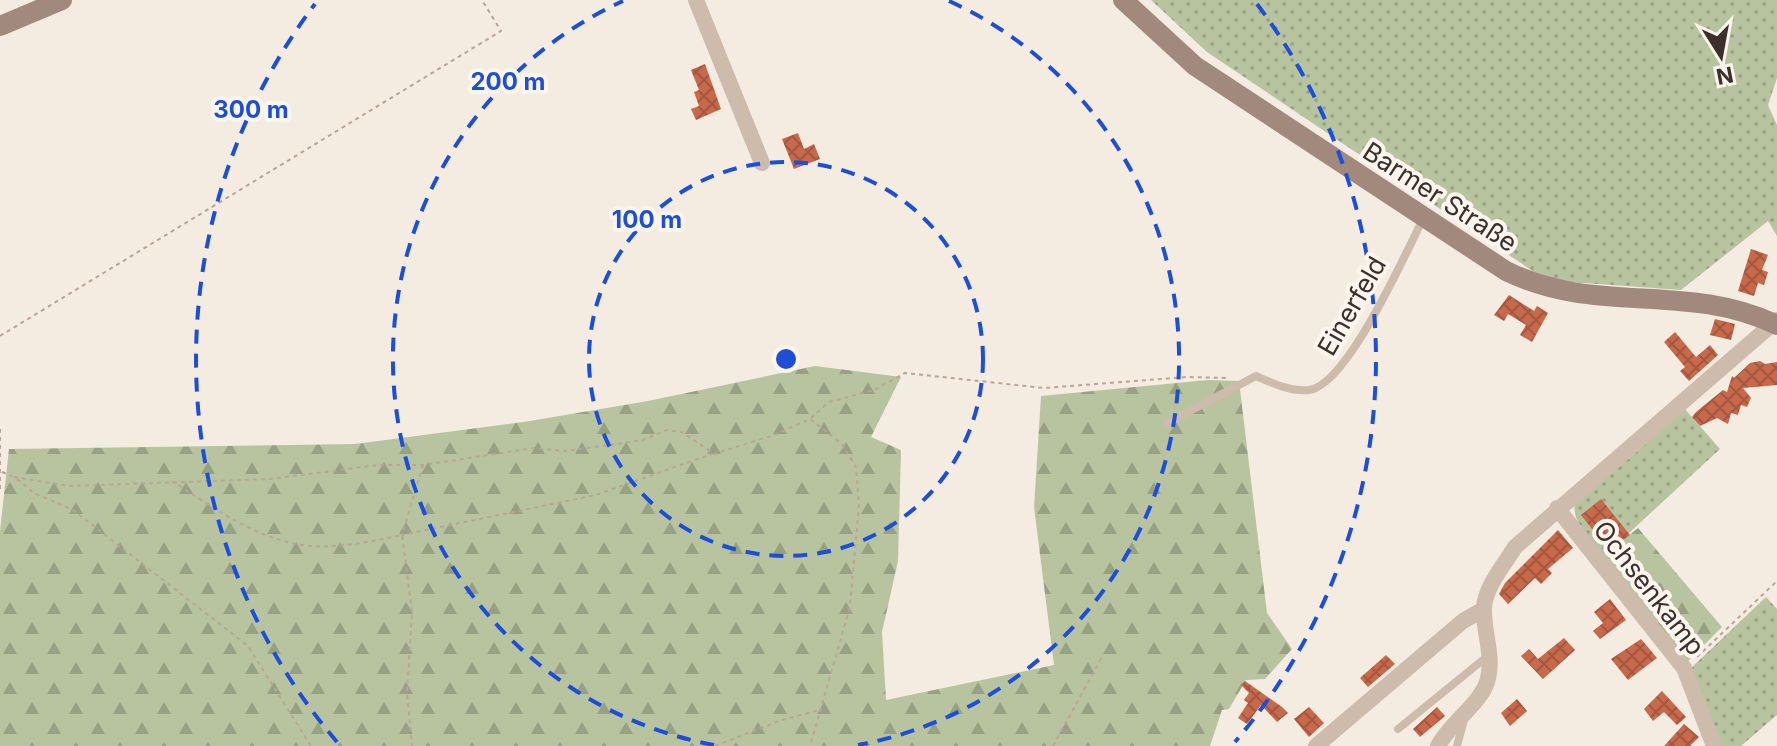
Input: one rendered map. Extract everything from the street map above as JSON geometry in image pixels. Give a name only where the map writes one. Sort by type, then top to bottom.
[{"type":"main road","points":[[0,26],[62,0]]},
{"type":"main road","name":"Barmer Straße","points":[[1123,0],[1195,66],[1506,271],[1554,290],[1595,297],[1723,304],[1776,322]]},
{"type":"street","points":[[696,0],[762,163]]},
{"type":"street","points":[[1438,746],[1447,727],[1486,684],[1490,655],[1484,609],[1499,572],[1515,547],[1776,322]]},
{"type":"street","name":"Ochsenkamp","points":[[1557,508],[1684,668],[1714,746]]},
{"type":"street","points":[[1316,746],[1463,621],[1484,609]]},
{"type":"lane","name":"Einerfeld","points":[[1256,376],[1293,390],[1311,390],[1334,376],[1353,352],[1424,218]]},
{"type":"lane","points":[[1167,423],[1256,376]]},
{"type":"lane","points":[[1398,729],[1490,655]]},
{"type":"lane","points":[[1457,746],[1466,709]]},
{"type":"path","points":[[0,336],[501,31],[482,0]]},
{"type":"path","points":[[171,481],[255,531],[310,546],[364,543],[596,495],[774,435],[810,419],[829,402],[874,390],[905,373],[1044,388],[1187,377],[1256,376]]},
{"type":"path","points":[[810,419],[842,444],[856,467],[859,504],[850,607],[810,746]]},
{"type":"path","points":[[0,429],[0,489]]},
{"type":"path","points":[[2,472],[14,477],[69,486],[270,479],[378,465],[423,465],[534,448],[565,451],[643,440],[667,430],[682,432],[714,454]]},
{"type":"path","points":[[412,746],[407,694],[412,612],[402,535],[423,465]]},
{"type":"path","points":[[14,477],[34,493],[73,510],[248,646],[311,746]]},
{"type":"path","points":[[1684,668],[1777,581]]},
{"type":"path","points":[[1053,746],[1103,655]]},
{"type":"path","points":[[715,746],[779,721],[819,710]]},
{"type":"path","points":[[734,740],[738,746]]},
{"type":"green space","points":[[1151,0],[1777,0],[1777,78],[1768,105],[1777,125],[1777,236],[1768,221],[1681,290],[1556,281],[1534,272],[1207,52]]},
{"type":"green space","points":[[815,366],[901,377],[871,437],[901,450],[898,561],[882,632],[886,700],[1054,665],[1034,507],[1041,396],[1208,380],[1239,381],[1267,613],[1292,649],[1265,679],[1246,680],[1229,709],[1222,710],[1210,746],[0,746],[0,531],[9,449],[355,444],[530,421],[648,401]]},
{"type":"green space","points":[[1684,408],[1720,449],[1604,556],[1579,524],[1575,502]]},
{"type":"green space","points":[[1638,528],[1722,627],[1687,662],[1604,556]]},
{"type":"green space","points":[[1766,597],[1777,609],[1777,715],[1741,746],[1722,746],[1690,669]]},
{"type":"building","points":[[705,64],[721,109],[696,120],[691,109],[699,106],[694,92],[699,90],[691,70]]},
{"type":"building","points":[[798,133],[804,149],[814,144],[820,159],[794,169],[782,139]]},
{"type":"building","points":[[1751,249],[1768,255],[1762,270],[1768,272],[1764,285],[1758,283],[1754,296],[1738,291]]},
{"type":"building","points":[[1509,295],[1534,311],[1537,306],[1548,313],[1532,342],[1520,335],[1526,325],[1508,314],[1504,321],[1494,315]]},
{"type":"building","points":[[1715,319],[1735,324],[1731,340],[1710,335]]},
{"type":"building","points":[[1675,332],[1696,357],[1710,345],[1718,355],[1689,381],[1680,371],[1685,367],[1664,342]]},
{"type":"building","points":[[1760,361],[1765,364],[1777,362],[1777,385],[1743,388],[1751,398],[1747,407],[1741,405],[1738,415],[1731,413],[1728,424],[1717,418],[1700,426],[1692,417],[1696,412],[1723,390],[1727,392],[1732,376],[1734,378],[1750,363]]},
{"type":"building","points":[[1601,499],[1630,535],[1609,551],[1581,515]]},
{"type":"building","points":[[1558,530],[1573,548],[1548,569],[1552,573],[1541,584],[1535,578],[1508,604],[1499,594],[1505,583]]},
{"type":"building","points":[[1610,599],[1626,620],[1600,639],[1593,631],[1603,623],[1594,612]]},
{"type":"building","points":[[1564,638],[1575,650],[1543,679],[1521,656],[1529,649],[1538,659]]},
{"type":"building","points":[[1641,639],[1657,658],[1628,680],[1611,659]]},
{"type":"building","points":[[1386,655],[1395,664],[1368,687],[1360,678]]},
{"type":"building","points":[[1245,681],[1288,713],[1277,722],[1261,705],[1247,724],[1238,718],[1248,703],[1244,700],[1249,693],[1241,685]]},
{"type":"building","points":[[1662,691],[1686,717],[1677,725],[1664,712],[1653,721],[1644,709]]},
{"type":"building","points":[[1517,699],[1527,711],[1510,726],[1501,713]]},
{"type":"building","points":[[1309,707],[1324,723],[1309,737],[1294,719]]},
{"type":"building","points":[[1437,707],[1445,716],[1420,737],[1413,729]]},
{"type":"building","points":[[1684,724],[1699,737],[1690,746],[1664,746]]}]
